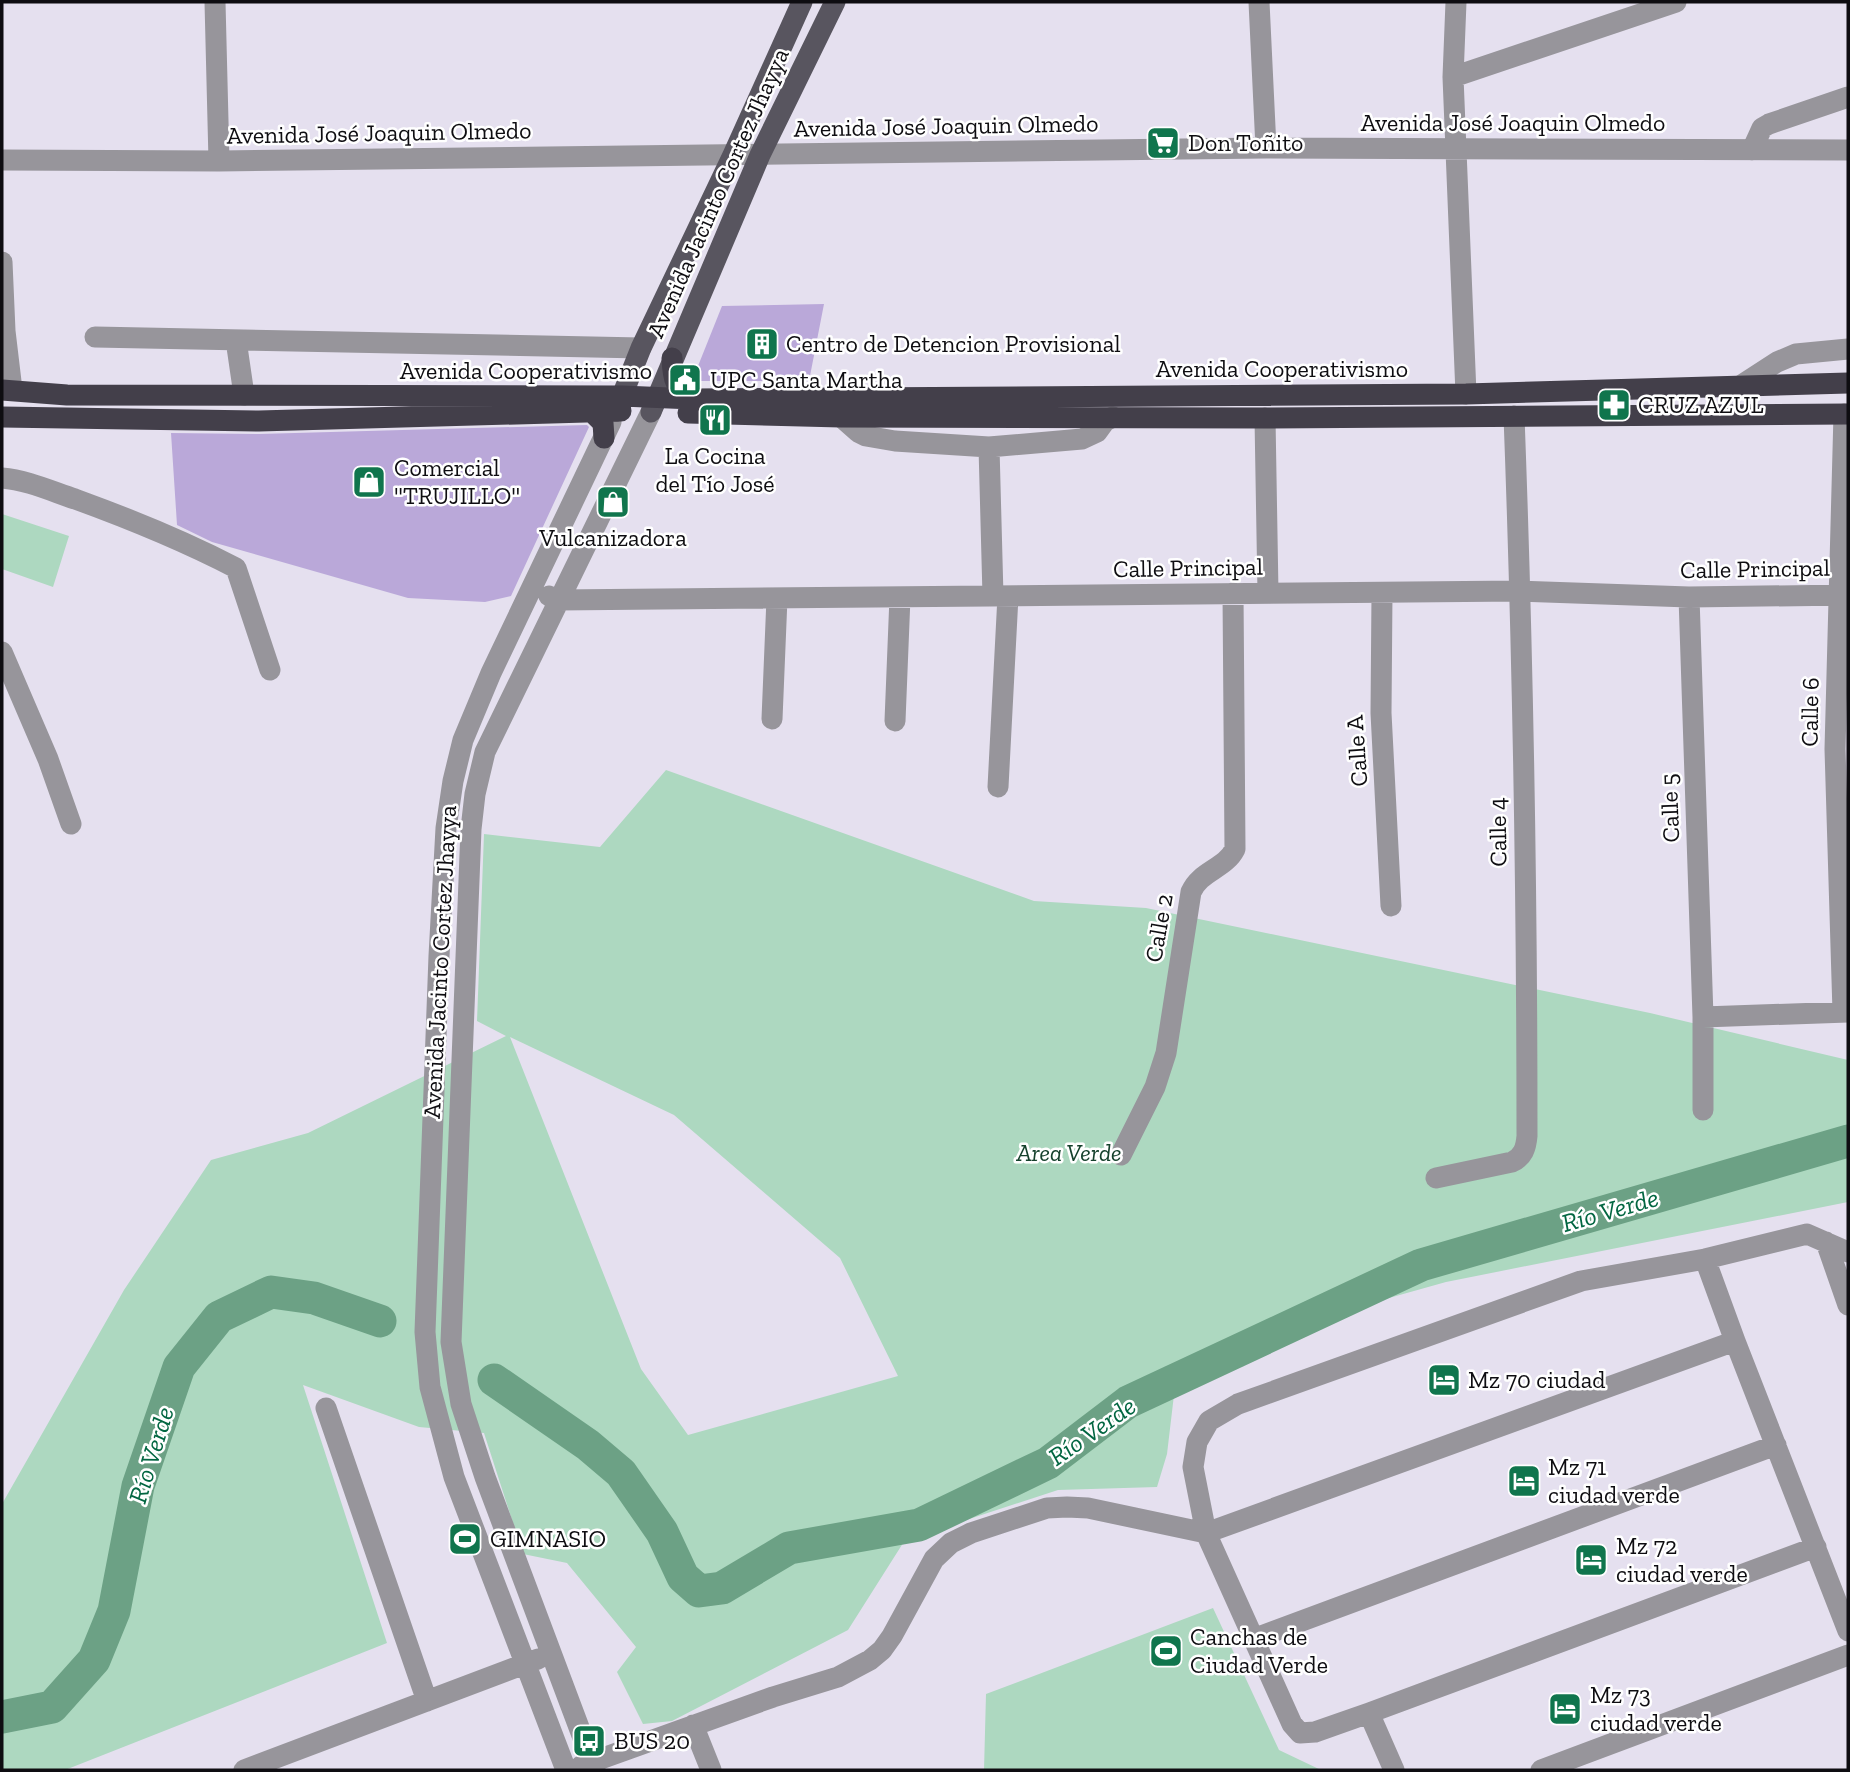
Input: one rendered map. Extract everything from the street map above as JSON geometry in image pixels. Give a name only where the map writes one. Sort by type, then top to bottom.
[{"type":"highway","points":[[672,358],[673,378],[678,388],[693,399]]},
{"type":"highway","name":"Avenida Cooperativismo","points":[[654,405],[693,399],[1466,394],[1848,383]]},
{"type":"highway","name":"Avenida Cooperativismo","points":[[7,390],[67,395],[244,395],[654,405],[841,417],[1265,418],[1846,414]]},
{"type":"highway","name":"Avenida Cooperativismo","points":[[2,417],[258,421],[591,411],[619,404]]},
{"type":"highway","points":[[591,411],[603,423],[604,438]]},
{"type":"main road","name":"Avenida Jacinto Cortez Jhayya","points":[[619,404],[641,348],[802,2]]},
{"type":"main road","name":"Avenida Jacinto Cortez Jhayya","points":[[654,405],[760,155],[835,2]]},
{"type":"street","points":[[215,2],[219,161]]},
{"type":"street","points":[[1259,2],[1266,148]]},
{"type":"street","points":[[1456,2],[1453,77],[1466,394]]},
{"type":"street","points":[[1453,77],[1676,2]]},
{"type":"street","points":[[1752,150],[1762,128],[1769,124],[1848,97]]},
{"type":"street","name":"Avenida José Joaquin Olmedo","points":[[2,160],[219,161],[1266,148],[1848,150]]},
{"type":"street","points":[[2,262],[7,390]]},
{"type":"street","points":[[95,337],[641,348]]},
{"type":"street","points":[[236,340],[244,395]]},
{"type":"street","points":[[1740,386],[1777,362],[1796,354],[1848,349]]},
{"type":"street","name":"Avenida Jacinto Cortez Jhayya","points":[[568,1770],[454,1477],[430,1387],[425,1332],[439,956],[446,828],[463,740],[530,588],[619,404]]},
{"type":"street","name":"Avenida Jacinto Cortez Jhayya","points":[[593,1766],[485,1477],[465,1416],[451,1342],[471,829],[475,794],[485,752],[654,405]]},
{"type":"street","name":"Calle 6","points":[[1846,414],[1842,749],[1846,1012]]},
{"type":"street","points":[[841,417],[866,436],[895,441],[989,447],[1082,439],[1097,432],[1105,421],[1113,416]]},
{"type":"street","name":"Calle 4","points":[[1436,1178],[1512,1162],[1518,1159],[1527,1144],[1527,975],[1514,416]]},
{"type":"street","points":[[1265,418],[1268,593]]},
{"type":"street","points":[[989,447],[1000,596],[998,787]]},
{"type":"street","points":[[2,478],[19,479],[100,509],[190,544],[236,568],[270,670]]},
{"type":"street","name":"Calle Principal","points":[[530,588],[558,600],[1520,591],[1689,597],[1844,595]]},
{"type":"street","name":"Calle 2","points":[[1121,1155],[1155,1087],[1166,1052],[1191,892],[1200,877],[1226,862],[1235,849],[1233,593]]},
{"type":"street","name":"Calle A","points":[[1382,593],[1381,713],[1391,906]]},
{"type":"street","points":[[895,721],[900,597]]},
{"type":"street","name":"Calle 5","points":[[1689,597],[1703,1017],[1703,1110]]},
{"type":"street","points":[[772,719],[777,598]]},
{"type":"street","points":[[2,652],[48,759],[71,824]]},
{"type":"street","points":[[1703,1017],[1846,1012]]},
{"type":"street","points":[[1816,1547],[1369,1713],[1315,1732],[1300,1733],[1292,1724],[1206,1533],[1193,1467],[1197,1442],[1209,1422],[1238,1404],[1581,1281],[1705,1259],[1807,1234],[1848,1252]]},
{"type":"street","points":[[1826,1242],[1848,1305]]},
{"type":"street","points":[[1705,1259],[1848,1631]]},
{"type":"street","points":[[568,1770],[593,1766],[693,1725],[838,1677],[870,1660],[892,1636],[934,1559],[951,1543],[971,1533],[1047,1508],[1067,1507],[1100,1510],[1206,1533],[1735,1341]]},
{"type":"street","points":[[326,1408],[427,1702]]},
{"type":"street","points":[[1253,1639],[1776,1445]]},
{"type":"street","points":[[244,1770],[550,1654]]},
{"type":"street","points":[[1541,1770],[1848,1655]]},
{"type":"street","points":[[1369,1713],[1394,1770]]},
{"type":"street","points":[[693,1725],[711,1770]]},
{"type":"green space","points":[[2,514],[69,536],[53,587],[2,569]]},
{"type":"green space","name":"Area Verde","points":[[666,770],[1034,901],[1146,908],[1650,1013],[1848,1060],[1848,1202],[1446,1282],[1282,1328],[1176,1378],[1167,1454],[1157,1487],[1058,1490],[905,1540],[848,1630],[672,1721],[643,1724],[617,1672],[636,1647],[567,1563],[523,1554],[484,1433],[419,1427],[303,1385],[387,1643],[65,1770],[2,1770],[2,1504],[124,1290],[211,1160],[308,1133],[506,1036],[477,1021],[484,834],[600,847]],"holes":[[[510,1037],[674,1115],[840,1258],[898,1376],[688,1435],[641,1369]]]},
{"type":"green space","name":"Canchas de Ciudad Verde","points":[[1213,1608],[1279,1750],[1321,1770],[984,1770],[986,1694]]},
{"type":"building","name":"Centro de Detencion Provisional","points":[[824,304],[809,381],[692,381],[722,306]]},
{"type":"building","name":"Comercial \"TRUJILLO\"","points":[[589,427],[511,596],[485,602],[408,598],[212,542],[177,525],[171,433],[259,434]]},
{"type":"waterway","name":"Río Verde","points":[[494,1380],[588,1445],[621,1473],[662,1532],[683,1577],[699,1591],[722,1588],[789,1548],[919,1525],[1048,1463],[1128,1402],[1421,1265],[1848,1141]]},
{"type":"waterway","name":"Río Verde","points":[[2,1717],[52,1707],[94,1660],[114,1611],[138,1486],[179,1367],[219,1317],[271,1292],[314,1298],[380,1321]]},
{"type":"place","name":"Don Toñito","points":[[1163,143]]},
{"type":"place","name":"Centro de Detencion Provisional","points":[[762,344]]},
{"type":"place","name":"UPC Santa Martha","points":[[685,380]]},
{"type":"place","name":"CRUZ AZUL","points":[[1614,405]]},
{"type":"place","name":"La Cocina del Tío José","points":[[715,420]]},
{"type":"place","name":"Comercial \"TRUJILLO\"","points":[[369,482]]},
{"type":"place","name":"Vulcanizadora","points":[[613,502]]},
{"type":"place","name":"Mz 70 ciudad","points":[[1444,1380]]},
{"type":"place","name":"Mz 71 ciudad verde","points":[[1524,1481]]},
{"type":"place","name":"GIMNASIO","points":[[465,1539]]},
{"type":"place","name":"Mz 72 ciudad verde","points":[[1591,1560]]},
{"type":"place","name":"Canchas de Ciudad Verde","points":[[1166,1651]]},
{"type":"place","name":"Mz 73 ciudad verde","points":[[1565,1709]]},
{"type":"place","name":"BUS 20","points":[[589,1741]]}]
